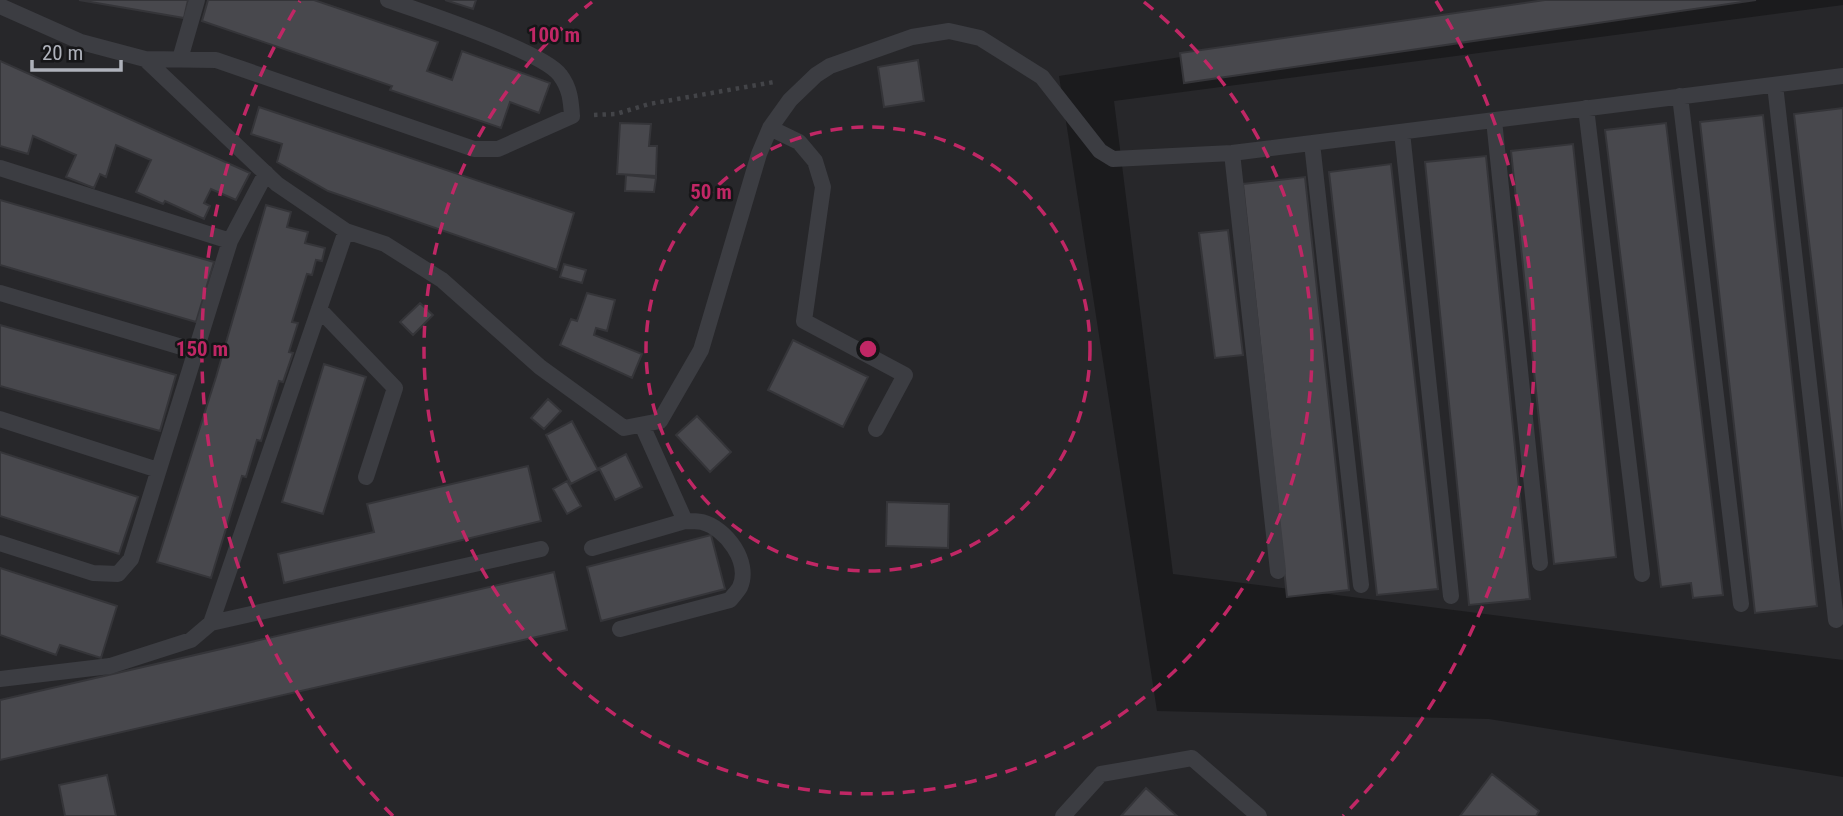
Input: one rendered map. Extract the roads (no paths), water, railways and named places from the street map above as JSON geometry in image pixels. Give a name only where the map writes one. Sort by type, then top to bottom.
[{"type":"lane","points":[[180,59],[197,0]]},
{"type":"lane","points":[[0,6],[81,42],[145,59],[216,60],[474,149],[498,149],[572,116],[571,94],[559,73],[533,56],[388,0]]},
{"type":"lane","points":[[145,59],[277,184],[346,231],[385,244],[442,280],[540,367],[624,428],[660,421],[701,350],[759,154],[770,128],[790,100],[816,75],[830,66],[912,37],[949,31],[980,38],[1042,76],[1100,151],[1113,159],[1232,153],[1843,76]]},
{"type":"lane","points":[[1775,85],[1836,620]]},
{"type":"lane","points":[[1680,96],[1741,604]]},
{"type":"lane","points":[[1586,108],[1642,573]]},
{"type":"lane","points":[[1494,120],[1540,563]]},
{"type":"lane","points":[[770,128],[799,142],[815,161],[823,187],[804,321],[905,375],[876,429]]},
{"type":"lane","points":[[1402,132],[1451,596]]},
{"type":"lane","points":[[1312,143],[1361,585]]},
{"type":"lane","points":[[1232,153],[1278,571]]},
{"type":"lane","points":[[0,168],[230,241]]},
{"type":"lane","points":[[0,542],[93,573],[118,574],[131,559],[230,241],[266,173]]},
{"type":"lane","points":[[211,624],[346,231]]},
{"type":"lane","points":[[0,293],[195,351]]},
{"type":"lane","points":[[319,309],[395,388],[366,477]]},
{"type":"lane","points":[[0,419],[158,470]]},
{"type":"lane","points":[[642,425],[685,521]]},
{"type":"lane","points":[[592,548],[685,521],[703,522],[728,538],[739,553],[742,573],[740,586],[730,600],[620,629]]},
{"type":"lane","points":[[0,679],[110,666],[191,640],[211,624],[541,549]]},
{"type":"lane","points":[[1063,816],[1101,774],[1192,758],[1259,816]]}]
